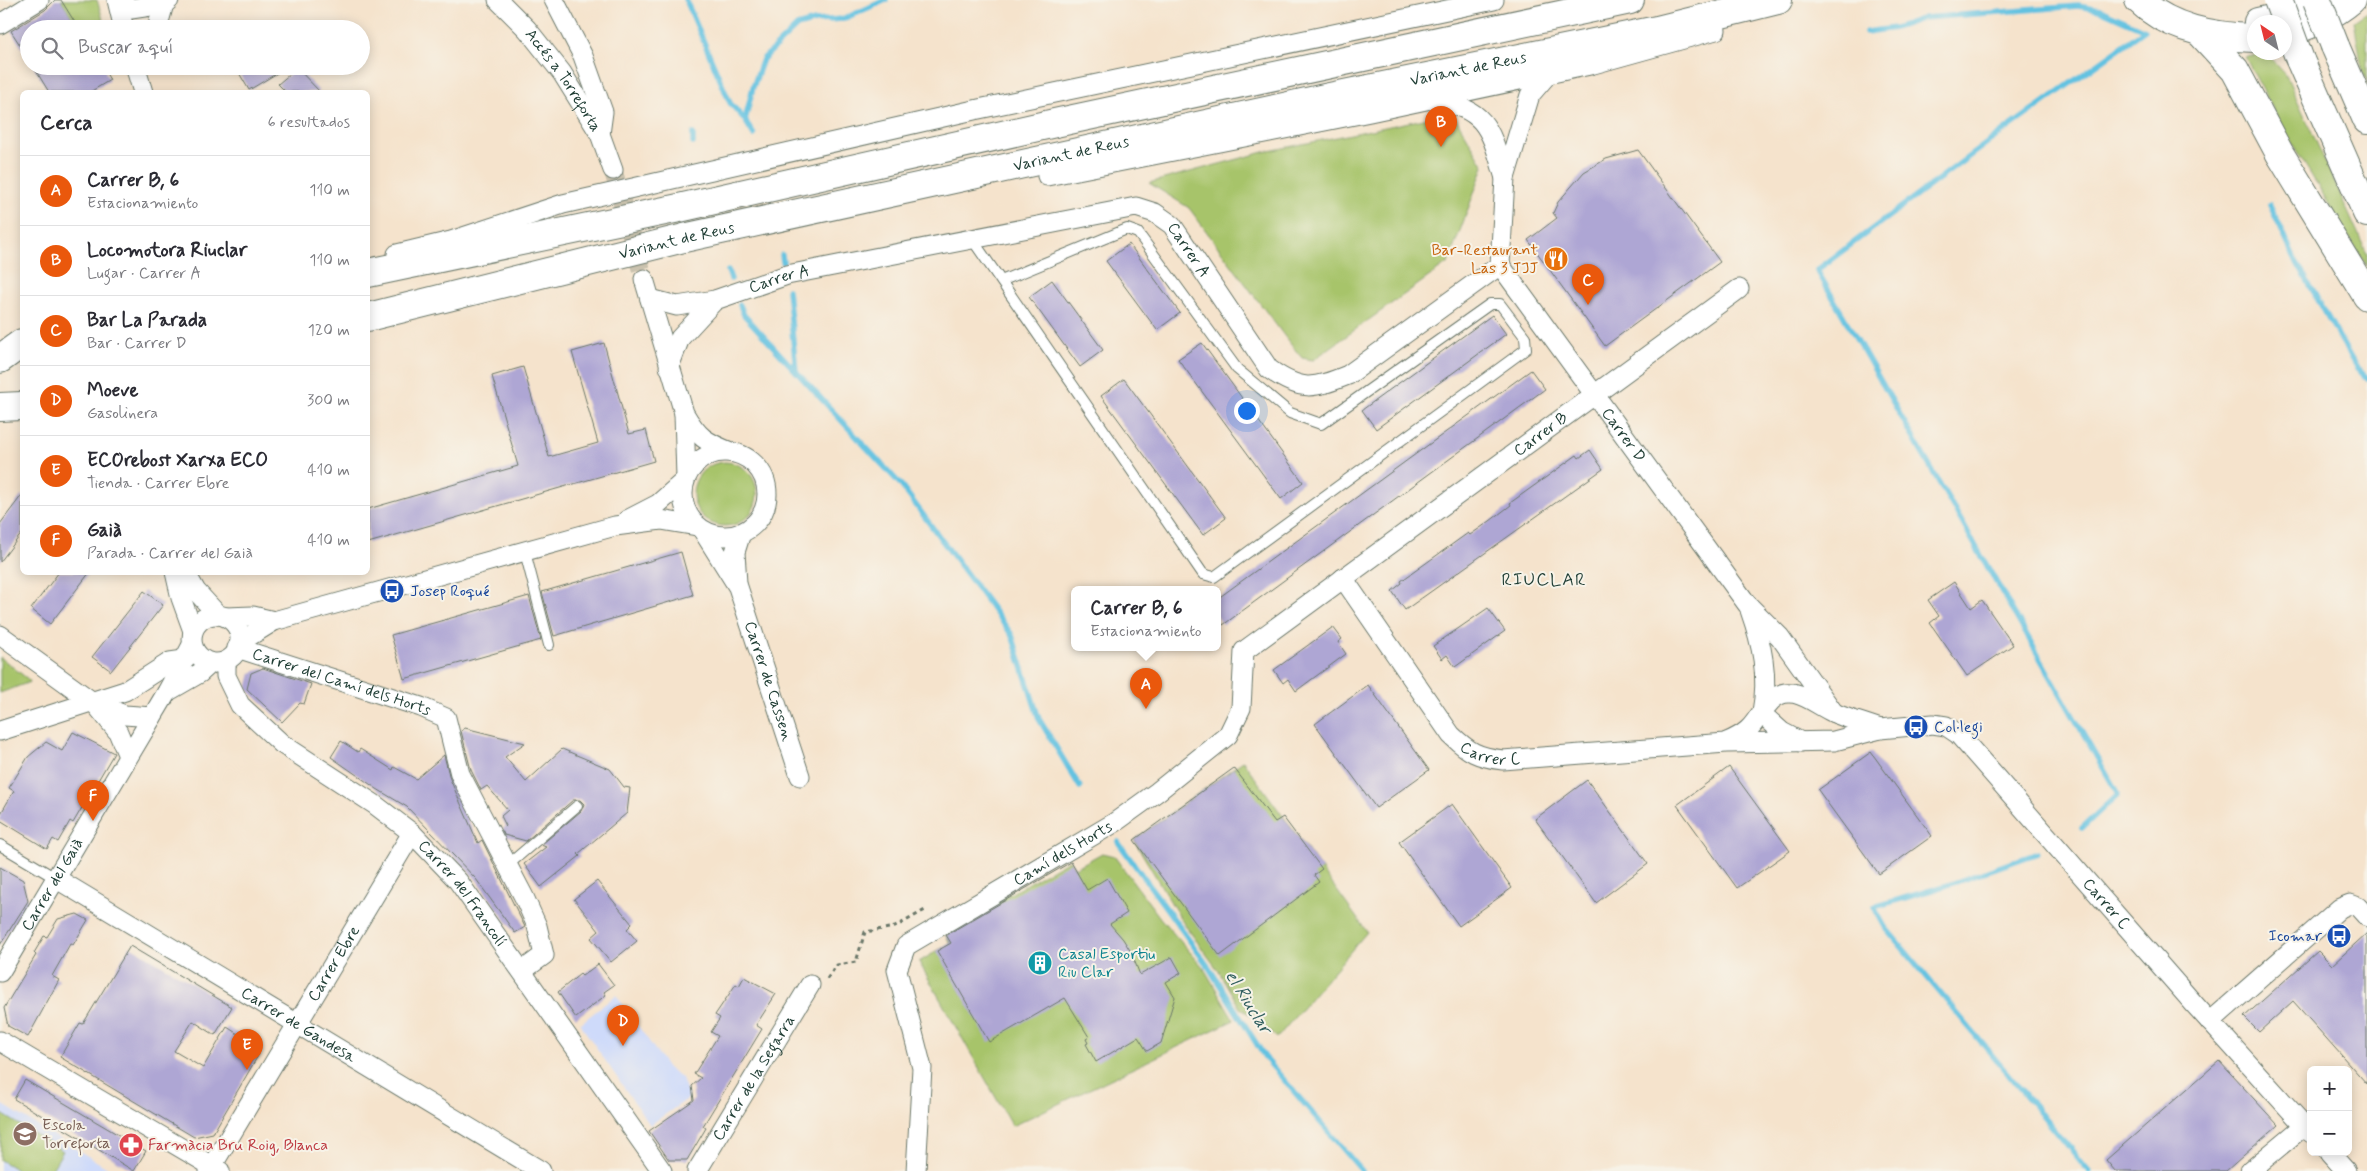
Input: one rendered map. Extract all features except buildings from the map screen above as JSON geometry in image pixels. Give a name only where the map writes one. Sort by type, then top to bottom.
[{"type":"highway","name":"Variant de Reus","points":[[383,265],[669,210],[1055,123],[1630,0]]},
{"type":"highway","name":"Variant de Reus","points":[[370,317],[684,238],[1325,98],[1657,30],[1778,0]]},
{"type":"highway","points":[[2139,0],[2170,20],[2200,32],[2232,38],[2247,38]]},
{"type":"highway","points":[[2162,0],[2187,12],[2217,20],[2247,22]]},
{"type":"highway","points":[[2278,0],[2300,60],[2367,213]]},
{"type":"highway","points":[[2317,0],[2367,120]]},
{"type":"highway","points":[[2291,15],[2304,12],[2326,0]]},
{"type":"highway","points":[[2292,30],[2338,12],[2351,0]]},
{"type":"highway","points":[[1716,30],[1742,9]]},
{"type":"highway","points":[[2200,32],[2235,70],[2280,154],[2367,296]]},
{"type":"highway","points":[[919,187],[927,198],[1047,176]]},
{"type":"highway","points":[[0,407],[20,406]]},
{"type":"street","points":[[0,24],[40,0]]},
{"type":"street","points":[[118,0],[131,9],[166,2],[160,20]]},
{"type":"street","points":[[118,0],[122,20]]},
{"type":"street","name":"Accés a Torreforta","points":[[498,0],[526,29],[562,73],[600,134],[613,170]]},
{"type":"street","points":[[554,0],[582,56],[604,112],[600,134]]},
{"type":"street","points":[[383,265],[451,240],[563,204],[974,110],[1494,0]]},
{"type":"street","points":[[1047,176],[1427,100],[1590,65],[1716,30]]},
{"type":"street","points":[[1500,265],[1505,178],[1530,95],[1549,73]]},
{"type":"street","points":[[138,75],[142,90]]},
{"type":"street","points":[[148,90],[149,75]]},
{"type":"street","points":[[1427,100],[1449,102],[1476,114],[1491,132],[1505,178]]},
{"type":"street","name":"Carrer A","points":[[650,299],[677,306],[715,300],[787,275],[1136,207],[1155,213],[1172,225],[1269,369],[1284,380],[1302,387],[1326,384],[1348,375],[1500,265]]},
{"type":"street","name":"Carrer D","points":[[1500,265],[1747,604],[1780,637],[1834,713]]},
{"type":"street","points":[[177,575],[190,645],[203,660],[229,653],[274,621],[615,526],[661,520],[722,536],[741,533],[752,526],[761,516],[766,503],[767,490],[763,476],[755,465],[744,457],[708,443],[694,430],[684,413],[644,279]]},
{"type":"street","name":"Carrer B","points":[[1343,578],[1739,289]]},
{"type":"street","name":"Carrer A","points":[[669,367],[680,338],[715,300]]},
{"type":"street","points":[[684,413],[685,479],[682,497],[687,513],[700,529]]},
{"type":"street","points":[[615,526],[658,504],[705,457],[718,453],[732,453]]},
{"type":"street","name":"Carrer de Cassen","points":[[700,529],[738,587]]},
{"type":"street","name":"Carrer de Cassen","points":[[741,533],[735,552],[738,587],[800,776]]},
{"type":"street","points":[[187,575],[196,591],[222,616],[234,623],[239,632],[229,653]]},
{"type":"street","name":"Carrer C","points":[[1343,578],[1451,735],[1466,750],[1482,758],[1503,760],[1726,743],[1834,741],[1880,729],[1933,724],[1946,726],[1958,734],[2210,1022],[2307,1129]]},
{"type":"street","name":"Camí dels Horts","points":[[916,1171],[922,1068],[897,970],[906,946],[1114,824],[1158,792],[1228,735],[1241,708],[1244,651],[1343,578]]},
{"type":"street","name":"Carrer D","points":[[1747,604],[1758,632],[1766,678],[1762,714]]},
{"type":"street","points":[[0,732],[94,703],[125,691],[170,662],[190,645],[203,619],[222,616],[253,616],[274,621]]},
{"type":"street","points":[[0,635],[94,703],[125,716],[152,717]]},
{"type":"street","name":"Carrer del Gaià","points":[[0,972],[167,692],[190,645]]},
{"type":"street","name":"Carrer del Gaià","points":[[167,692],[229,653]]},
{"type":"street","name":"Carrer del Camí dels Horts","points":[[229,653],[421,707],[446,718],[460,774],[509,864]]},
{"type":"street","name":"Carrer del Francolí","points":[[229,653],[226,676],[240,705],[282,744],[374,804],[412,833],[458,881],[662,1171]]},
{"type":"street","name":"Carrer C","points":[[1726,743],[1749,731],[1770,702],[1779,694],[1790,693],[1804,696],[1834,713],[1880,729]]},
{"type":"street","points":[[94,703],[118,732],[128,756]]},
{"type":"street","points":[[1762,714],[1782,732],[1802,742]]},
{"type":"street","name":"Carrer Ebre","points":[[214,1169],[297,1024],[412,833]]},
{"type":"street","points":[[509,864],[537,926],[544,955],[522,971]]},
{"type":"street","name":"Carrer de Gandesa","points":[[57,879],[541,1171]]},
{"type":"street","points":[[2210,1022],[2340,908],[2350,904],[2358,907],[2367,917]]},
{"type":"street","name":"Carrer de la Segarra","points":[[697,1171],[810,986]]},
{"type":"street","points":[[0,1041],[214,1169]]},
{"type":"street","points":[[2250,1171],[2307,1129]]},
{"type":"street","points":[[2333,1156],[2346,1171]]},
{"type":"lane","points":[[972,239],[1203,574],[1214,577],[1526,350],[1525,337],[1500,304],[1490,304],[1321,424],[1290,413],[1237,368],[1138,233],[1127,229],[1001,281]]},
{"type":"lane","points":[[525,552],[549,645]]},
{"type":"lane","points":[[509,864],[577,806]]},
{"type":"lane","points":[[0,845],[57,879]]},
{"type":"shaded area","points":[[616,995],[668,1068],[682,1078],[689,1098],[650,1125],[580,1024]]},
{"type":"shaded area","name":"Escola Torreforta","points":[[0,1103],[101,1164],[112,1171],[0,1171]]},
{"type":"green space","points":[[61,0],[97,0],[103,20],[73,20]]},
{"type":"green space","points":[[2367,12],[2367,81],[2363,73],[2354,21]]},
{"type":"green space","points":[[2245,57],[2247,57],[2247,60],[2272,60],[2286,75],[2367,254],[2367,267],[2287,135]]},
{"type":"green space","points":[[1453,113],[1484,166],[1448,263],[1313,360],[1302,358],[1288,341],[1189,208],[1149,183],[1264,152]]},
{"type":"green space","points":[[719,462],[731,462],[748,471],[755,482],[757,494],[755,506],[748,517],[731,526],[719,526],[707,521],[698,512],[693,500],[693,488],[698,476],[707,467]]},
{"type":"green space","points":[[0,657],[29,680],[30,682],[0,693]]},
{"type":"green space","points":[[1243,761],[1367,932],[1277,1038],[1259,1021],[1240,1008],[1218,970],[1182,921],[1134,840]]},
{"type":"green space","points":[[1102,853],[1114,856],[1161,919],[1203,967],[1234,1020],[1012,1126],[919,962],[950,943],[944,932],[1069,860],[1075,868]]},
{"type":"green space","points":[[2,1114],[63,1151],[51,1171],[19,1171],[0,1160]]},
{"type":"waterway","points":[[686,0],[730,103],[745,120],[754,135]]},
{"type":"waterway","points":[[745,120],[753,87],[763,59],[797,26],[815,21],[843,19],[886,0]]},
{"type":"waterway","points":[[1866,32],[1895,28],[1924,18],[2078,6],[2100,10],[2145,30],[1987,143],[1817,270],[2118,794],[2082,828]]},
{"type":"waterway","points":[[693,134],[693,143]]},
{"type":"waterway","points":[[2270,205],[2295,259],[2356,367],[2367,378]]},
{"type":"waterway","points":[[782,255],[783,262]]},
{"type":"waterway","points":[[728,271],[731,279]]},
{"type":"waterway","points":[[788,290],[796,371]]},
{"type":"waterway","points":[[740,305],[744,315],[901,485],[1012,635],[1039,719],[1080,787]]},
{"type":"waterway","name":"el Riuclar","points":[[1118,842],[1208,966],[1266,1059],[1362,1171]]},
{"type":"waterway","points":[[2038,853],[1945,886],[1874,907],[1885,927],[2089,1171]]},
{"type":"tunnel","points":[[613,170],[644,279]]},
{"type":"place","name":"Locomotora Riuclar","points":[[1441,147]]},
{"type":"place","name":"Bar-Restaurant Las 3 JJJ","points":[[1556,259]]},
{"type":"place","name":"Bar La Parada","points":[[1588,305]]},
{"type":"place","name":"Josep Roqué","points":[[392,591]]},
{"type":"place","name":"Carrer B, 6","points":[[1146,709]]},
{"type":"place","name":"Col·legi","points":[[1916,727]]},
{"type":"place","name":"Gaià","points":[[93,821]]},
{"type":"place","name":"Icomar","points":[[2339,936]]},
{"type":"place","name":"Casal Esportiu Riu Clar","points":[[1040,963]]},
{"type":"place","name":"Moeve","points":[[623,1046]]},
{"type":"place","name":"ECOrebost Xarxa ECO","points":[[247,1070]]},
{"type":"place","name":"Escola Torreforta","points":[[25,1134]]},
{"type":"place","name":"Farmàcia Bru Roig, Blanca","points":[[131,1145]]},
{"type":"district","name":"RIUCLAR","points":[[1544,580]]}]
